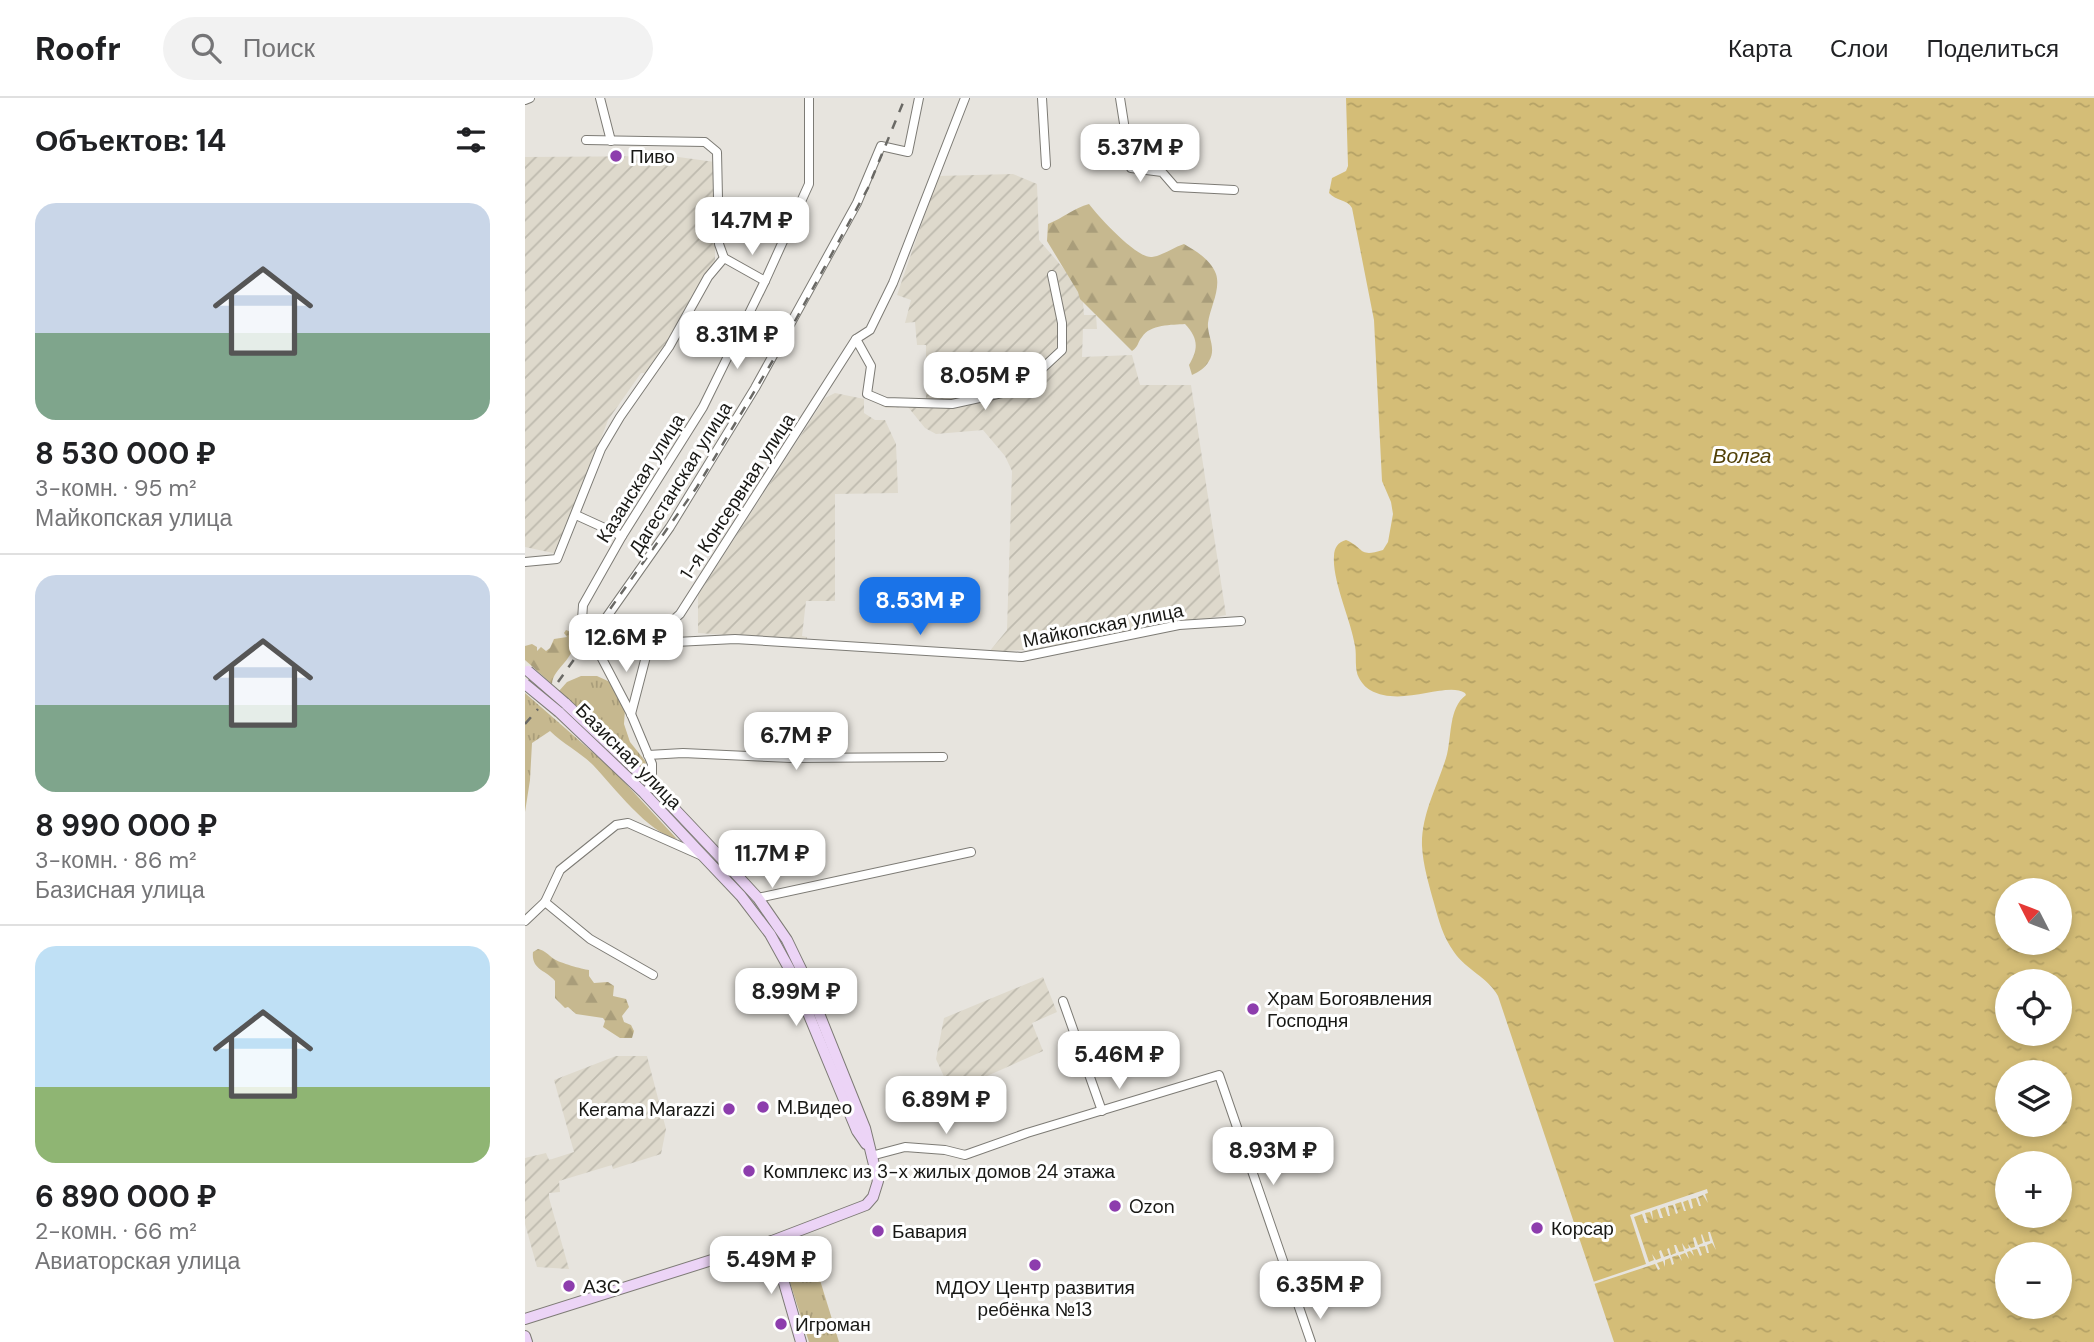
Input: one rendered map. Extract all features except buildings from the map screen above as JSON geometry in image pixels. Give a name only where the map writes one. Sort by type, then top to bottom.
[{"type":"street","points":[[525,100],[530,98]]},
{"type":"street","points":[[600,98],[611,141]]},
{"type":"street","name":"Казанская улица","points":[[652,785],[652,764],[631,714],[597,649],[594,635],[582,620],[583,605],[622,536],[703,407],[809,184],[809,98]]},
{"type":"street","name":"Дагестанская улица","points":[[594,635],[670,527],[755,388],[857,203],[881,146],[908,152],[919,98]]},
{"type":"street","name":"1-я Консервная улица","points":[[650,641],[680,614],[856,339],[870,330],[893,283],[965,98]]},
{"type":"street","points":[[1042,98],[1045,165]]},
{"type":"street","points":[[1119,98],[1132,168],[1163,173],[1175,187],[1234,190]]},
{"type":"street","points":[[586,140],[705,142],[717,152],[719,244],[724,258],[765,281]]},
{"type":"street","points":[[525,562],[557,559],[601,449],[669,347],[708,277],[724,258]]},
{"type":"street","points":[[856,339],[871,366],[867,394],[886,402],[952,404],[1002,393],[1033,377],[1062,350],[1062,323],[1052,275]]},
{"type":"street","points":[[576,515],[622,536]]},
{"type":"street","name":"Майкопская улица","points":[[594,635],[636,644],[650,641],[735,639],[1022,657],[1178,625],[1241,621]]},
{"type":"street","points":[[631,714],[650,641]]},
{"type":"street","points":[[527,670],[562,708]]},
{"type":"street","points":[[525,684],[562,708]]},
{"type":"street","name":"Базисная улица","points":[[562,708],[652,785],[758,898],[787,940],[802,971],[865,1128],[878,1181],[873,1197],[866,1205],[772,1241]]},
{"type":"street","name":"Базисная улица","points":[[562,708],[741,896],[770,934],[791,972],[857,1131],[870,1152]]},
{"type":"street","points":[[648,755],[683,753],[791,758],[943,757]]},
{"type":"street","points":[[644,793],[652,785]]},
{"type":"street","points":[[525,921],[545,902],[560,870],[615,825],[628,823],[703,856]]},
{"type":"street","points":[[758,898],[971,852]]},
{"type":"street","points":[[545,902],[590,939],[653,975]]},
{"type":"street","points":[[1063,1001],[1102,1111]]},
{"type":"street","points":[[870,1152],[905,1147],[945,1150],[965,1155],[1219,1075],[1311,1342]]},
{"type":"street","points":[[525,1319],[772,1241],[801,1342]]},
{"type":"street","points":[[525,1336],[527,1342]]},
{"type":"shaded area","points":[[671,156],[715,162],[715,262],[650,373],[641,373],[608,420],[558,554],[525,547],[525,157]]},
{"type":"shaded area","points":[[1013,174],[1037,184],[1039,240],[1082,290],[1084,315],[1096,315],[1097,329],[1083,329],[1082,357],[1132,355],[1140,385],[1191,385],[1226,615],[1052,648],[989,652],[1007,630],[1012,471],[1005,456],[983,430],[936,434],[925,428],[908,407],[886,408],[874,401],[926,401],[926,345],[917,345],[915,322],[905,323],[911,300],[897,295],[938,176]]},
{"type":"shaded area","points":[[835,393],[864,399],[864,413],[875,420],[885,420],[896,444],[898,493],[835,494],[835,601],[806,601],[802,636],[807,637],[807,641],[698,633],[698,595],[825,398]]},
{"type":"shaded area","points":[[1043,977],[1057,1012],[1032,1023],[1043,1051],[951,1092],[936,1059],[944,1018]]},
{"type":"shaded area","points":[[616,1056],[647,1056],[666,1129],[661,1154],[613,1169],[612,1165],[559,1181],[560,1192],[549,1193],[549,1198],[569,1269],[537,1267],[525,1224],[525,1158],[546,1153],[549,1160],[574,1152],[554,1080]]},
{"type":"green space","points":[[1089,204],[1118,236],[1145,256],[1156,256],[1184,244],[1211,264],[1217,280],[1208,323],[1212,351],[1207,363],[1199,371],[1192,375],[1189,365],[1196,343],[1185,324],[1150,330],[1132,351],[1080,299],[1047,241],[1048,224]]},
{"type":"green space","points":[[581,625],[586,631],[574,639],[572,652],[556,673],[552,684],[525,660],[525,646],[532,644],[537,647],[537,651],[541,647],[546,651],[554,639],[567,637],[564,633],[566,630],[571,632],[574,627]]},
{"type":"green space","points":[[581,676],[597,676],[610,682],[625,709],[624,724],[630,742],[646,762],[644,768],[559,691],[567,682]]},
{"type":"green space","points":[[525,693],[614,771],[677,839],[666,835],[643,819],[593,765],[550,731],[532,743],[525,812]]},
{"type":"green space","points":[[538,949],[561,962],[589,970],[589,976],[594,983],[608,982],[614,986],[613,996],[626,999],[629,1007],[622,1016],[624,1022],[631,1025],[634,1031],[632,1038],[620,1038],[603,1027],[603,1018],[576,1014],[568,1007],[565,1008],[555,998],[555,981],[534,963],[533,952]]},
{"type":"green space","points":[[808,1241],[839,1342],[809,1342],[780,1251]]},
{"type":"water","name":"Волга","points":[[1346,98],[2094,98],[2094,1342],[1614,1342],[1498,996],[1450,946],[1444,935],[1427,875],[1422,846],[1424,823],[1446,758],[1453,715],[1466,695],[1457,690],[1447,690],[1409,696],[1382,695],[1365,686],[1357,671],[1353,636],[1334,566],[1335,550],[1346,540],[1365,552],[1383,550],[1388,542],[1393,514],[1382,481],[1374,320],[1352,208],[1329,193],[1332,178],[1346,171]]},
{"type":"pier","points":[[1707,1189],[1708,1193],[1705,1194],[1708,1203],[1703,1195],[1698,1197],[1701,1206],[1696,1198],[1691,1199],[1691,1209],[1688,1200],[1683,1202],[1686,1211],[1681,1202],[1675,1204],[1676,1214],[1673,1205],[1668,1206],[1670,1216],[1665,1207],[1660,1209],[1663,1218],[1660,1218],[1657,1209],[1652,1211],[1653,1220],[1650,1212],[1645,1213],[1648,1223],[1645,1223],[1642,1214],[1634,1217],[1649,1262],[1654,1260],[1652,1254],[1656,1260],[1661,1258],[1661,1250],[1664,1257],[1669,1255],[1669,1248],[1671,1255],[1676,1253],[1674,1245],[1679,1252],[1684,1251],[1682,1243],[1686,1249],[1689,1248],[1688,1244],[1691,1248],[1695,1247],[1695,1237],[1698,1245],[1703,1243],[1702,1234],[1705,1242],[1710,1241],[1708,1232],[1716,1250],[1712,1243],[1707,1245],[1709,1253],[1705,1246],[1699,1247],[1700,1256],[1697,1249],[1692,1250],[1694,1256],[1690,1251],[1687,1252],[1689,1259],[1685,1253],[1680,1255],[1682,1261],[1678,1255],[1672,1257],[1672,1265],[1670,1258],[1665,1260],[1665,1267],[1663,1261],[1657,1263],[1660,1269],[1658,1270],[1655,1264],[1594,1284],[1593,1282],[1646,1264],[1630,1215]]},
{"type":"railway","points":[[558,682],[697,487],[778,352],[868,188],[905,98]]},
{"type":"railway","points":[[525,724],[538,709]]},
{"type":"place","name":"Пиво","points":[[616,156]]},
{"type":"place","name":"Храм Богоявления Господня","points":[[1253,1009]]},
{"type":"place","name":"M.Видео","points":[[763,1107]]},
{"type":"place","name":"Kerama Marazzi","points":[[729,1109]]},
{"type":"place","name":"Комплекс из 3-х жилых домов 24 этажа","points":[[749,1171]]},
{"type":"place","name":"Ozon","points":[[1115,1206]]},
{"type":"place","name":"Корсар","points":[[1537,1228]]},
{"type":"place","name":"Бавария","points":[[878,1231]]},
{"type":"place","name":"МДОУ Центр развития ребёнка №13","points":[[1035,1265]]},
{"type":"place","name":"АЗС","points":[[569,1286]]},
{"type":"place","name":"Игроман","points":[[781,1324]]}]
